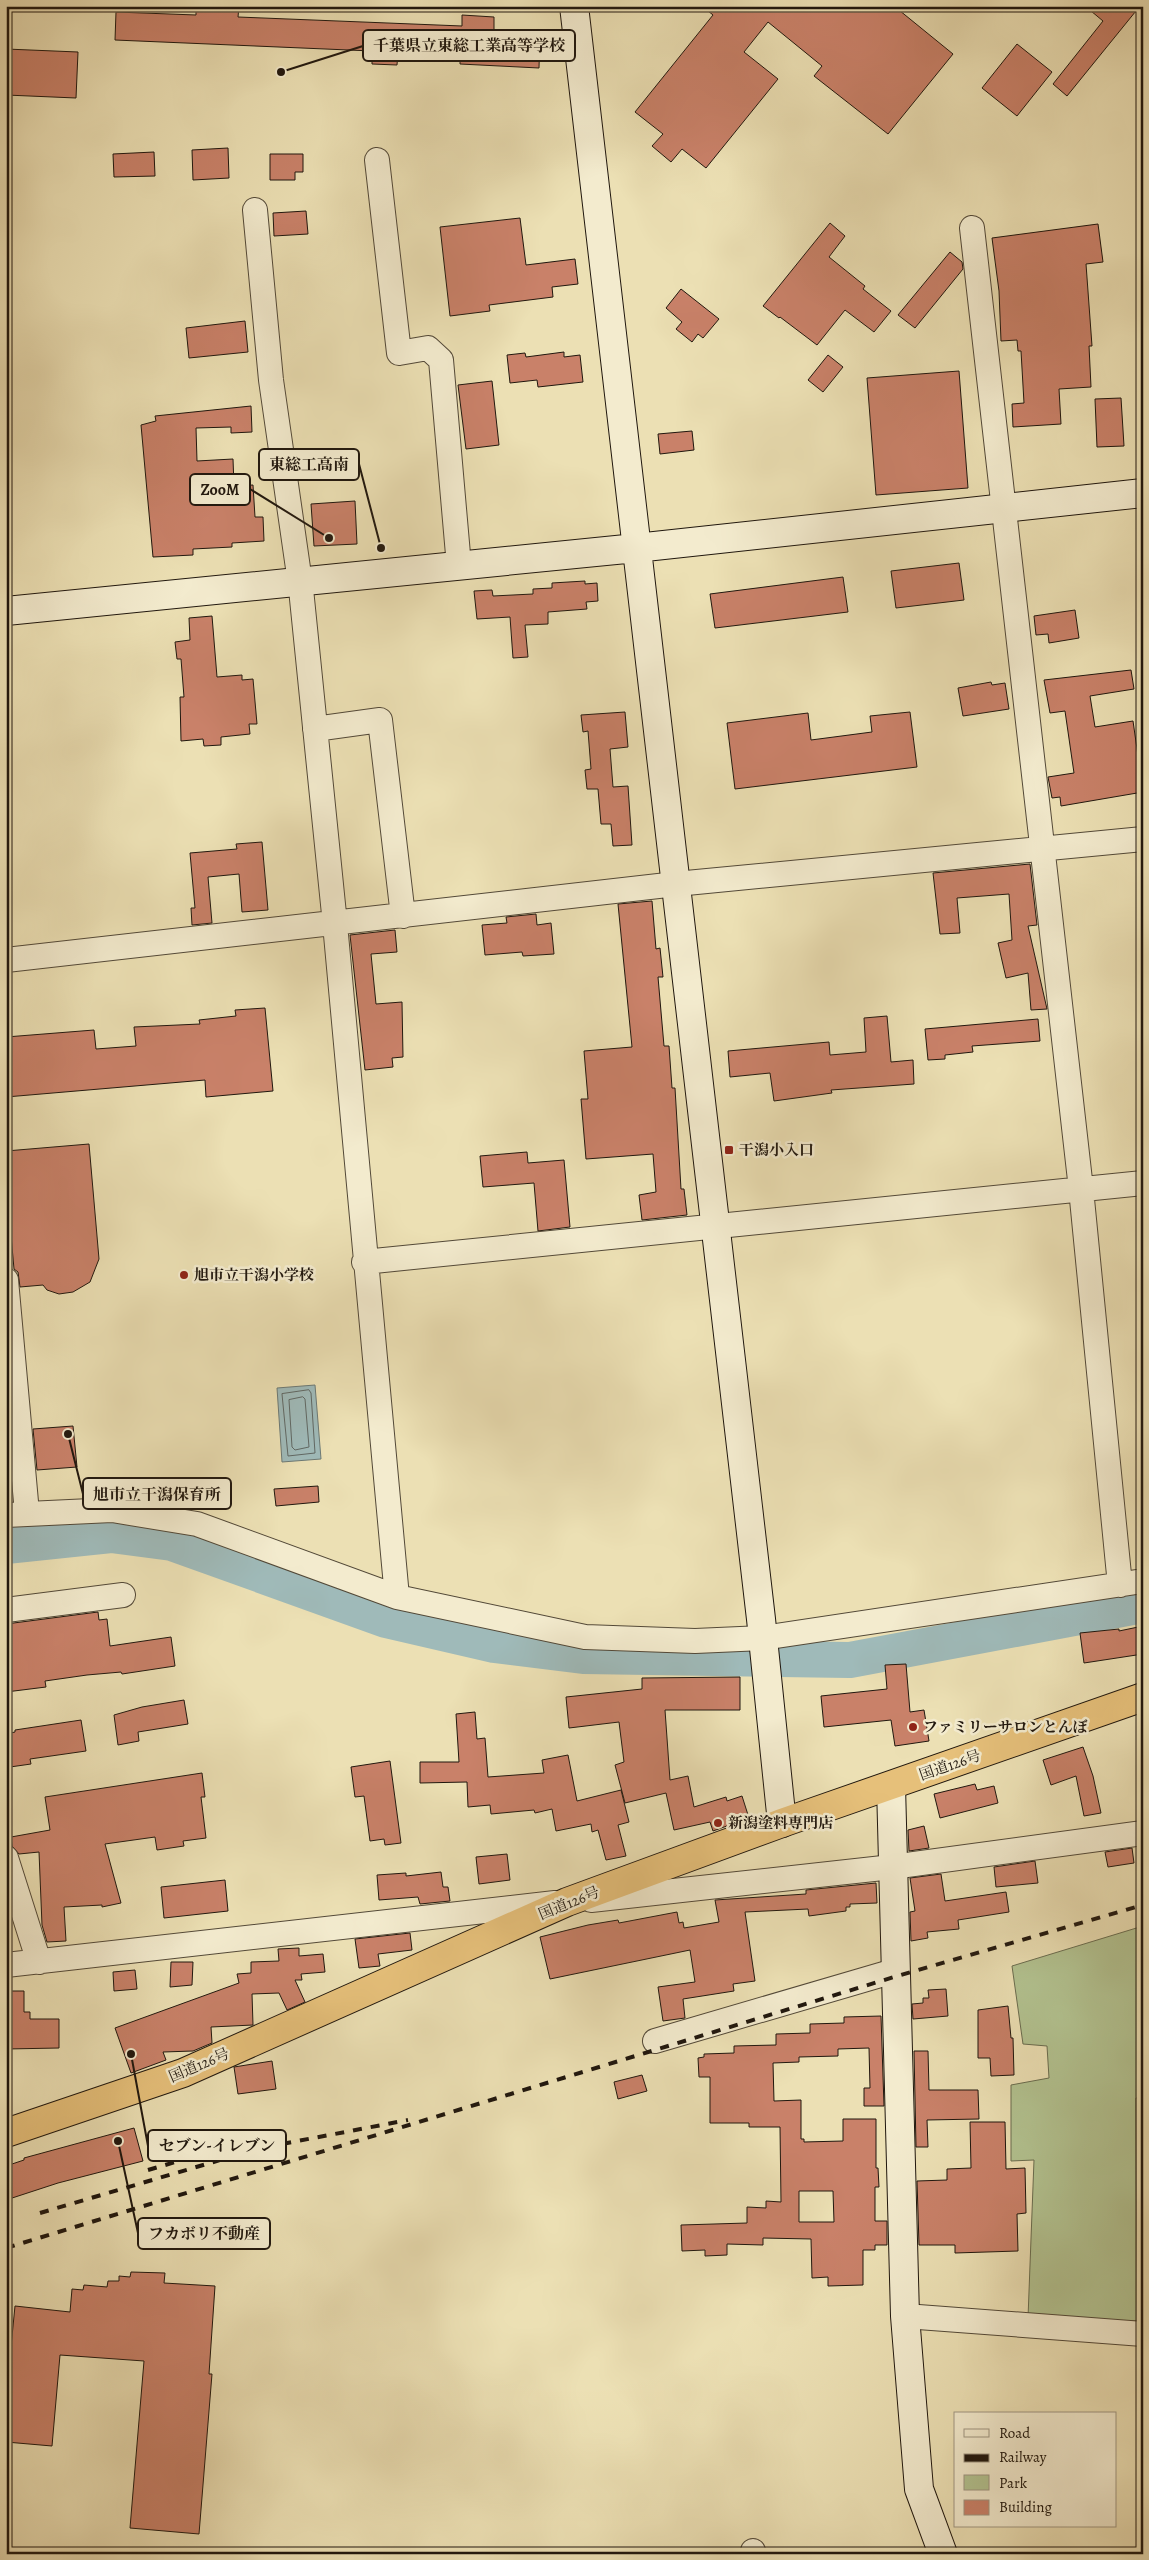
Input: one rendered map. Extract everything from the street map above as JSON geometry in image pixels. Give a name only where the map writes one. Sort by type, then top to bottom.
[{"type":"highway","name":"国道126号","points":[[6,2133],[183,2073],[567,1902],[782,1822],[1143,1697]]},
{"type":"street","points":[[574,6],[782,1822]]},
{"type":"street","points":[[377,160],[399,353],[428,348],[441,360],[459,566]]},
{"type":"street","points":[[255,210],[271,380],[300,582],[316,729],[364,1262],[397,1597]]},
{"type":"street","points":[[6,1280],[17,1514],[112,1510],[197,1524],[397,1597],[585,1636],[695,1640],[762,1638],[1132,1583],[1080,1189],[972,228]]},
{"type":"street","points":[[6,612],[636,548],[1143,493]]},
{"type":"street","points":[[316,729],[380,720],[403,916]]},
{"type":"street","points":[[6,960],[676,884],[1143,839]]},
{"type":"street","points":[[364,1262],[1143,1182]]},
{"type":"street","points":[[6,1610],[123,1595]]},
{"type":"street","points":[[890,1786],[905,2316],[919,2489],[943,2554]]},
{"type":"street","points":[[6,1965],[892,1867],[1143,1833]]},
{"type":"street","points":[[6,1858],[39,1962]]},
{"type":"street","points":[[656,2042],[894,1972]]},
{"type":"street","points":[[905,2316],[1143,2334]]},
{"type":"green space","points":[[1143,1926],[1143,2098],[1136,2098],[1137,2321],[1028,2318],[1034,2160],[1011,2161],[1011,2085],[1049,2078],[1047,2046],[1023,2044],[1012,1966]]},
{"type":"water","points":[[315,1385],[321,1459],[282,1462],[277,1388]]},
{"type":"building","points":[[196,6],[239,6],[238,17],[462,26],[462,15],[494,17],[494,31],[540,33],[539,68],[460,64],[460,54],[398,52],[397,65],[372,64],[372,51],[115,40],[116,12],[196,15]]},
{"type":"building","points":[[702,6],[894,6],[953,54],[888,134],[814,76],[822,66],[768,22],[744,52],[778,79],[706,168],[682,149],[671,162],[652,146],[663,134],[635,112],[713,15]]},
{"type":"building","points":[[1085,6],[1140,6],[1067,96],[1053,84],[1103,21]]},
{"type":"building","points":[[1017,44],[1052,72],[1017,116],[982,88]]},
{"type":"building","points":[[6,49],[78,52],[76,98],[6,95]]},
{"type":"building","points":[[228,148],[229,178],[193,180],[192,150]]},
{"type":"building","points":[[154,152],[155,176],[114,177],[113,154]]},
{"type":"building","points":[[270,154],[303,154],[303,172],[295,172],[295,180],[270,180]]},
{"type":"building","points":[[306,211],[308,234],[274,236],[273,213]]},
{"type":"building","points":[[520,218],[526,265],[575,259],[578,284],[552,287],[553,297],[489,305],[490,311],[450,316],[440,227]]},
{"type":"building","points":[[830,223],[845,236],[829,257],[865,286],[863,289],[891,311],[874,332],[845,310],[817,345],[763,306]]},
{"type":"building","points":[[1098,224],[1103,262],[1086,264],[1092,346],[1089,346],[1091,387],[1059,389],[1061,424],[1013,427],[1012,404],[1024,403],[1021,351],[1018,351],[1017,340],[1001,341],[999,291],[992,238]]},
{"type":"building","points":[[950,252],[962,262],[963,269],[915,328],[898,315]]},
{"type":"building","points":[[681,289],[719,319],[703,338],[698,334],[692,342],[676,329],[682,322],[666,308]]},
{"type":"building","points":[[245,321],[248,352],[189,358],[186,328]]},
{"type":"building","points":[[564,352],[564,357],[580,355],[583,382],[538,387],[537,380],[510,383],[507,355],[525,353],[526,357]]},
{"type":"building","points":[[828,355],[843,367],[823,392],[808,380]]},
{"type":"building","points":[[959,371],[968,488],[876,495],[867,378]]},
{"type":"building","points":[[492,381],[499,445],[466,449],[458,385]]},
{"type":"building","points":[[1121,398],[1124,446],[1097,447],[1095,399]]},
{"type":"building","points":[[251,406],[252,432],[231,433],[231,427],[196,428],[197,461],[233,459],[234,486],[253,485],[255,517],[263,517],[264,541],[232,543],[232,547],[193,549],[193,555],[153,557],[141,425],[156,421],[155,416]]},
{"type":"building","points":[[692,431],[694,450],[660,454],[658,434]]},
{"type":"building","points":[[355,501],[357,544],[314,546],[311,504]]},
{"type":"building","points":[[959,563],[964,600],[896,608],[891,571]]},
{"type":"building","points":[[843,577],[848,612],[715,628],[710,594]]},
{"type":"building","points":[[585,581],[585,584],[597,583],[598,601],[586,602],[587,609],[548,612],[548,624],[525,625],[528,657],[513,658],[510,617],[477,619],[474,591],[492,590],[493,596],[533,594],[533,589],[552,588],[552,583]]},
{"type":"building","points":[[1075,610],[1079,638],[1049,643],[1048,634],[1036,635],[1034,616]]},
{"type":"building","points":[[212,616],[217,677],[242,675],[242,680],[253,679],[257,724],[249,724],[250,734],[221,737],[221,745],[204,746],[203,739],[181,741],[180,697],[184,697],[181,659],[177,659],[175,642],[190,640],[189,618]]},
{"type":"building","points":[[1131,670],[1134,689],[1090,696],[1095,727],[1133,721],[1139,763],[1143,762],[1143,792],[1061,806],[1060,797],[1052,798],[1048,777],[1074,773],[1065,711],[1050,713],[1044,680]]},
{"type":"building","points":[[991,682],[992,685],[1005,683],[1009,709],[963,716],[958,688]]},
{"type":"building","points":[[625,712],[628,747],[610,749],[613,787],[628,786],[632,845],[613,846],[611,824],[601,824],[598,789],[587,789],[585,770],[591,769],[588,731],[583,732],[581,715]]},
{"type":"building","points":[[910,712],[917,767],[735,789],[727,723],[808,713],[811,740],[872,732],[870,716]]},
{"type":"building","points":[[262,842],[268,910],[242,912],[239,874],[208,877],[212,923],[192,925],[191,908],[195,908],[190,853],[237,849],[236,844]]},
{"type":"building","points":[[1030,864],[1037,925],[1028,926],[1047,1009],[1031,1010],[1028,973],[1006,978],[998,943],[1012,940],[1009,894],[957,898],[960,933],[940,934],[933,873]]},
{"type":"building","points":[[652,901],[656,949],[660,948],[663,977],[658,977],[664,1046],[669,1046],[672,1088],[675,1088],[681,1189],[684,1189],[687,1215],[642,1220],[639,1195],[656,1192],[653,1154],[586,1159],[581,1099],[588,1099],[584,1051],[632,1047],[618,904]]},
{"type":"building","points":[[536,914],[537,925],[551,923],[554,954],[523,956],[522,952],[485,955],[482,925],[507,923],[506,917]]},
{"type":"building","points":[[395,930],[397,952],[371,954],[376,1004],[402,1002],[403,1057],[392,1058],[393,1067],[365,1070],[350,935]]},
{"type":"building","points":[[265,1008],[273,1091],[206,1097],[205,1080],[6,1097],[6,1037],[94,1030],[96,1049],[136,1046],[134,1027],[200,1024],[199,1020],[236,1016],[235,1010]]},
{"type":"building","points":[[887,1016],[891,1062],[913,1060],[914,1084],[831,1090],[832,1093],[774,1101],[770,1073],[730,1077],[728,1051],[829,1042],[830,1055],[866,1052],[864,1018]]},
{"type":"building","points":[[1038,1019],[1040,1041],[972,1046],[973,1052],[945,1055],[945,1059],[928,1060],[925,1029]]},
{"type":"building","points":[[89,1144],[99,1259],[90,1282],[73,1292],[59,1294],[47,1290],[43,1285],[20,1287],[18,1272],[14,1269],[6,1180],[6,1151]]},
{"type":"building","points":[[527,1152],[528,1163],[564,1160],[570,1227],[538,1231],[534,1183],[483,1187],[480,1156]]},
{"type":"building","points":[[73,1426],[77,1467],[37,1470],[33,1429]]},
{"type":"building","points":[[318,1486],[319,1502],[276,1506],[274,1489]]},
{"type":"building","points":[[98,1612],[99,1620],[107,1619],[110,1646],[171,1637],[175,1666],[122,1674],[121,1672],[87,1675],[45,1681],[46,1687],[6,1692],[6,1624]]},
{"type":"building","points":[[1143,1626],[1143,1654],[1084,1663],[1080,1633],[1119,1629],[1119,1631]]},
{"type":"building","points":[[906,1664],[910,1712],[924,1710],[929,1741],[895,1746],[891,1720],[824,1727],[821,1696],[887,1689],[885,1665]]},
{"type":"building","points":[[740,1677],[740,1710],[665,1710],[670,1780],[688,1776],[694,1807],[726,1797],[727,1801],[742,1796],[749,1818],[713,1831],[710,1822],[674,1830],[666,1793],[625,1803],[615,1765],[624,1762],[619,1722],[569,1728],[566,1697],[642,1689],[642,1678]]},
{"type":"building","points":[[184,1700],[188,1724],[138,1732],[139,1741],[118,1745],[114,1715],[142,1707]]},
{"type":"building","points":[[475,1712],[477,1739],[485,1738],[488,1777],[544,1773],[542,1760],[568,1755],[577,1801],[621,1790],[629,1822],[618,1825],[626,1856],[606,1860],[598,1830],[592,1832],[591,1824],[556,1831],[552,1809],[535,1813],[534,1810],[491,1814],[490,1805],[468,1807],[467,1782],[420,1783],[420,1762],[459,1762],[456,1714]]},
{"type":"building","points":[[81,1720],[86,1751],[30,1759],[31,1764],[10,1767],[6,1734],[15,1732],[15,1730]]},
{"type":"building","points":[[1083,1747],[1093,1776],[1101,1813],[1084,1816],[1076,1776],[1051,1785],[1043,1760]]},
{"type":"building","points":[[390,1761],[401,1843],[385,1845],[384,1839],[370,1841],[364,1796],[355,1797],[351,1767]]},
{"type":"building","points":[[202,1773],[205,1797],[201,1797],[206,1838],[183,1841],[184,1846],[157,1850],[155,1837],[105,1844],[121,1903],[102,1907],[102,1905],[64,1907],[66,1941],[47,1942],[42,1925],[39,1852],[19,1854],[12,1846],[11,1837],[50,1830],[45,1797]]},
{"type":"building","points":[[975,1784],[977,1790],[994,1786],[998,1803],[940,1818],[934,1794]]},
{"type":"building","points":[[924,1826],[929,1848],[909,1851],[908,1830]]},
{"type":"building","points":[[1132,1848],[1134,1863],[1108,1867],[1105,1852]]},
{"type":"building","points":[[507,1854],[510,1880],[479,1884],[476,1857]]},
{"type":"building","points":[[1035,1861],[1038,1883],[996,1887],[994,1867]]},
{"type":"building","points":[[441,1872],[443,1887],[448,1887],[450,1901],[420,1904],[418,1897],[379,1900],[377,1875],[406,1873],[406,1876]]},
{"type":"building","points":[[941,1874],[945,1901],[1006,1892],[1009,1912],[958,1920],[959,1929],[927,1932],[928,1938],[911,1941],[910,1912],[915,1911],[910,1878]]},
{"type":"building","points":[[225,1880],[228,1911],[164,1918],[161,1887]]},
{"type":"building","points":[[876,1883],[877,1903],[850,1904],[850,1907],[846,1907],[846,1911],[809,1916],[808,1909],[745,1912],[755,1981],[733,1984],[734,1991],[683,1999],[685,2018],[663,2021],[658,1987],[695,1982],[690,1950],[550,1979],[540,1937],[588,1925],[618,1920],[619,1923],[677,1912],[679,1923],[683,1922],[684,1928],[719,1922],[715,1900],[806,1894],[806,1890]]},
{"type":"building","points":[[410,1933],[412,1950],[378,1954],[380,1966],[359,1968],[355,1939]]},
{"type":"building","points":[[299,1948],[299,1956],[323,1954],[325,1972],[301,1974],[302,1980],[295,1980],[305,2002],[287,2010],[279,1993],[252,1994],[253,2025],[211,2027],[212,2043],[193,2051],[163,2052],[166,2060],[131,2073],[115,2028],[239,1983],[237,1974],[251,1973],[251,1962],[279,1961],[278,1949]]},
{"type":"building","points":[[171,1962],[193,1962],[192,1985],[170,1987]]},
{"type":"building","points":[[135,1970],[137,1989],[114,1991],[113,1972]]},
{"type":"building","points":[[946,1989],[948,2016],[913,2019],[912,2004],[923,2003],[923,1998],[929,1998],[928,1990]]},
{"type":"building","points":[[6,1991],[24,1991],[24,2012],[30,2012],[30,2019],[59,2019],[59,2048],[6,2049]]},
{"type":"building","points":[[1008,2006],[1011,2038],[1013,2038],[1014,2075],[991,2076],[990,2058],[978,2058],[978,2010]]},
{"type":"building","points":[[881,2016],[884,2106],[864,2106],[864,2088],[870,2088],[869,2048],[838,2049],[838,2056],[799,2057],[799,2062],[773,2063],[774,2101],[801,2100],[801,2139],[804,2139],[804,2142],[843,2141],[843,2119],[876,2119],[876,2168],[878,2168],[879,2187],[875,2187],[875,2221],[887,2221],[887,2245],[875,2245],[875,2250],[863,2250],[863,2285],[828,2286],[828,2277],[812,2278],[811,2239],[763,2238],[763,2245],[727,2244],[727,2255],[705,2256],[705,2250],[682,2251],[681,2225],[747,2223],[747,2207],[766,2208],[766,2201],[781,2202],[780,2127],[749,2127],[749,2123],[710,2123],[710,2077],[699,2077],[698,2058],[704,2057],[704,2054],[734,2053],[734,2046],[776,2045],[776,2034],[810,2033],[810,2024],[844,2023],[844,2017]],"holes":[[[799,2191],[833,2191],[834,2222],[799,2222]]]},
{"type":"building","points":[[914,2051],[928,2051],[929,2090],[978,2090],[979,2119],[927,2120],[928,2147],[916,2147]]},
{"type":"building","points":[[272,2061],[276,2089],[238,2094],[234,2067]]},
{"type":"building","points":[[642,2075],[647,2091],[618,2099],[614,2082]]},
{"type":"building","points":[[970,2122],[1005,2122],[1006,2169],[1025,2168],[1026,2213],[1017,2214],[1018,2251],[955,2253],[955,2245],[919,2245],[917,2181],[947,2180],[947,2169],[971,2168]]},
{"type":"building","points":[[134,2128],[143,2161],[58,2183],[6,2200],[6,2166],[24,2160],[24,2158]]},
{"type":"building","points":[[131,2272],[165,2273],[164,2283],[215,2286],[209,2374],[212,2374],[199,2534],[130,2528],[144,2361],[60,2355],[52,2446],[6,2442],[6,2397],[15,2306],[70,2312],[72,2289],[83,2290],[84,2285],[107,2287],[108,2281],[119,2281],[119,2276],[130,2277]]},
{"type":"waterway","points":[[6,1546],[111,1535],[172,1543],[386,1620],[494,1645],[583,1656],[850,1660],[1143,1605]]},
{"type":"railway","points":[[6,2248],[894,1977],[1143,1905]]},
{"type":"railway","points":[[40,2213],[261,2148],[408,2120]]},
{"type":"railway","points":[[148,2170],[227,2147],[262,2142]]},
{"type":"place","name":"千葉県立東総工業高等学校","points":[[281,72]]},
{"type":"place","name":"ZooM","points":[[329,538]]},
{"type":"place","name":"東総工高南","points":[[381,548]]},
{"type":"place","name":"干潟小入口","points":[[729,1150]]},
{"type":"place","name":"旭市立干潟小学校","points":[[184,1275]]},
{"type":"place","name":"旭市立干潟保育所","points":[[68,1434]]},
{"type":"place","name":"ファミリーサロンとんぼ","points":[[913,1727]]},
{"type":"place","name":"新潟塗料専門店","points":[[718,1823]]},
{"type":"place","name":"セブン-イレブン","points":[[131,2054]]},
{"type":"place","name":"フカボリ不動産","points":[[118,2141]]}]
